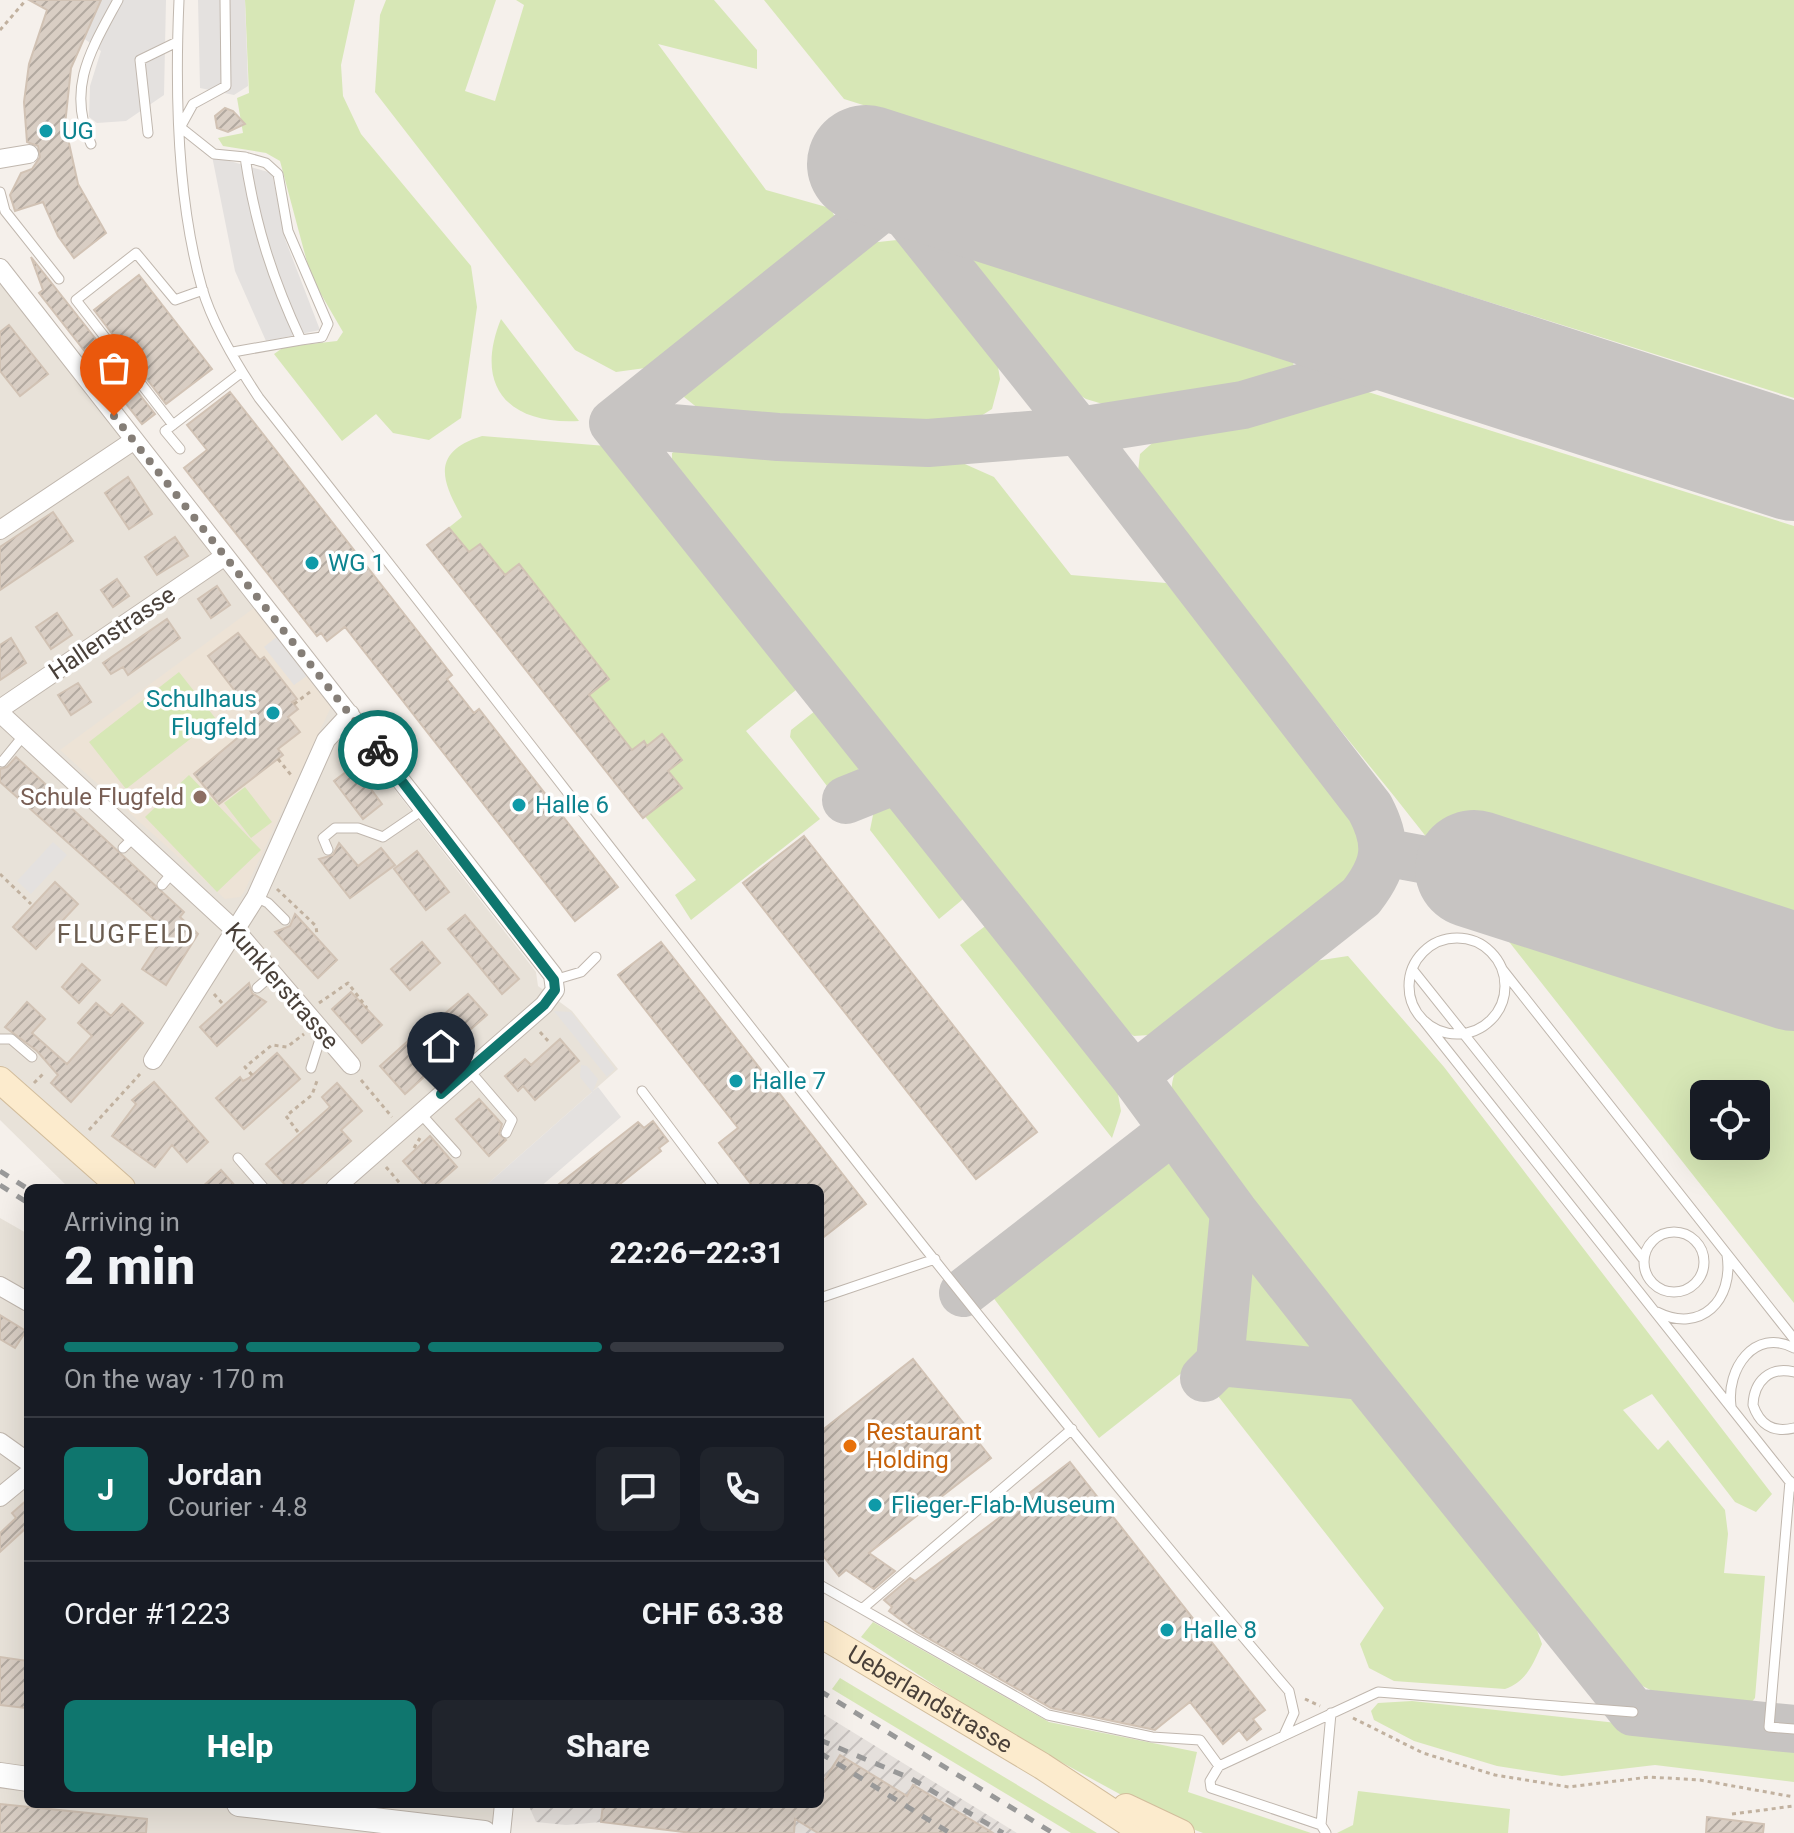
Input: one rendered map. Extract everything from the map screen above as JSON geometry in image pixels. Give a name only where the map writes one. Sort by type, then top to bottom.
[{"type":"main road","points":[[0,1080],[72,1148],[117,1184]]},
{"type":"main road","name":"Ueberlandstrasse","points":[[824,1636],[1042,1766],[1144,1833]]},
{"type":"main road","name":"Ueberlandstrasse","points":[[1042,1766],[1181,1833]]},
{"type":"street","points":[[0,159],[29,154]]},
{"type":"street","points":[[0,268],[424,809],[554,985],[544,1005],[402,1129],[345,1184]]},
{"type":"street","points":[[0,530],[133,441]]},
{"type":"street","name":"Hallenstrasse","points":[[0,711],[225,556]]},
{"type":"street","name":"Kunklerstrasse","points":[[0,711],[168,879],[237,932],[351,1065]]},
{"type":"street","points":[[153,1060],[237,932],[326,740],[350,714]]},
{"type":"street","points":[[0,1286],[24,1300]]},
{"type":"street","points":[[0,1442],[24,1459]]},
{"type":"street","points":[[0,1497],[24,1477]]},
{"type":"street","points":[[0,1775],[24,1778]]},
{"type":"street","points":[[271,1808],[484,1833]]},
{"type":"street","points":[[501,1833],[504,1808]]},
{"type":"lane","points":[[91,144],[82,123],[79,101],[83,74],[94,45],[118,0]]},
{"type":"lane","points":[[179,0],[180,127],[188,214],[203,290],[242,372],[259,398],[935,1259],[1159,1540],[1289,1691],[1294,1713],[1284,1735]]},
{"type":"lane","points":[[180,127],[193,104],[226,86],[225,0]]},
{"type":"lane","points":[[148,133],[140,60],[177,42]]},
{"type":"lane","points":[[180,127],[214,154],[266,163],[278,174],[288,231],[328,324],[322,337],[233,352]]},
{"type":"lane","points":[[245,157],[255,221],[279,292],[301,340]]},
{"type":"lane","points":[[0,192],[5,211],[59,279]]},
{"type":"lane","points":[[173,425],[76,300],[136,253],[175,300],[203,290]]},
{"type":"lane","points":[[180,449],[165,431],[242,372]]},
{"type":"lane","points":[[2,762],[24,735]]},
{"type":"lane","points":[[328,850],[323,838],[335,828],[358,828],[383,837],[424,809]]},
{"type":"lane","points":[[259,890],[285,920]]},
{"type":"lane","points":[[1794,1339],[1481,944],[1451,937],[1423,951],[1412,969],[1409,994],[1424,1021],[1792,1484],[1769,1727],[1794,1729]]},
{"type":"lane","points":[[554,985],[581,972],[596,957]]},
{"type":"lane","points":[[1412,969],[1644,1260],[1647,1276],[1653,1284]]},
{"type":"lane","points":[[1424,1021],[1437,1029],[1463,1034],[1482,1027],[1495,1016],[1505,985],[1502,969]]},
{"type":"lane","points":[[257,988],[273,974]]},
{"type":"lane","points":[[315,1023],[315,1070]]},
{"type":"lane","points":[[0,1039],[11,1039],[32,1057]]},
{"type":"lane","points":[[469,1070],[512,1120],[506,1133]]},
{"type":"lane","points":[[642,1091],[712,1184]]},
{"type":"lane","points":[[420,1113],[456,1153]]},
{"type":"lane","points":[[238,1158],[261,1184]]},
{"type":"lane","points":[[1621,1269],[1673,1292],[1692,1285],[1703,1268],[1693,1210]]},
{"type":"lane","points":[[1644,1260],[1654,1238],[1671,1231],[1689,1235],[1701,1249]]},
{"type":"lane","points":[[1654,1310],[1683,1319],[1703,1314],[1717,1305],[1726,1291],[1729,1272],[1726,1252]]},
{"type":"lane","points":[[824,1297],[935,1259]]},
{"type":"lane","points":[[1732,1408],[1729,1391],[1739,1359],[1754,1348],[1771,1344],[1794,1348]]},
{"type":"lane","points":[[1762,1446],[1753,1405],[1757,1384],[1772,1372],[1794,1372]]},
{"type":"lane","points":[[1757,1415],[1772,1428],[1794,1428]]},
{"type":"lane","points":[[862,1609],[1072,1429]]},
{"type":"lane","points":[[824,1587],[1048,1715],[1152,1737],[1200,1740],[1219,1766]]},
{"type":"lane","points":[[1335,1711],[1323,1829],[1218,1792],[1210,1781],[1219,1766],[1335,1711],[1378,1692],[1633,1712]]},
{"type":"path","points":[[0,30],[26,0]]},
{"type":"path","points":[[294,704],[317,687]]},
{"type":"path","points":[[278,759],[287,771]]},
{"type":"path","points":[[0,874],[31,904]]},
{"type":"path","points":[[259,890],[302,910],[316,926],[317,935]]},
{"type":"path","points":[[252,1075],[245,1067],[272,1045],[287,1047],[315,1023],[348,983],[367,1008]]},
{"type":"path","points":[[535,1026],[550,1043]]},
{"type":"path","points":[[72,1148],[153,1060]]},
{"type":"path","points":[[351,1065],[402,1129]]},
{"type":"path","points":[[298,1132],[286,1116],[312,1095],[315,1070]]},
{"type":"path","points":[[31,1086],[43,1074]]},
{"type":"path","points":[[381,1161],[401,1184]]},
{"type":"path","points":[[1289,1691],[1423,1753],[1495,1775],[1569,1787],[1649,1777],[1687,1779],[1794,1797]]},
{"type":"path","points":[[1732,1814],[1794,1806]]},
{"type":"shaded area","points":[[101,0],[166,0],[164,95],[126,121],[97,123],[89,117],[90,86],[101,51],[82,37]]},
{"type":"shaded area","points":[[198,0],[245,0],[248,86],[234,95],[200,88]]},
{"type":"shaded area","points":[[212,156],[272,173],[285,239],[320,330],[266,341],[235,271]]},
{"type":"shaded area","points":[[0,280],[536,972],[538,986],[572,1011],[618,1069],[488,1184],[65,1184],[0,1120]]},
{"type":"shaded area","name":"Schule Flugfeld","points":[[254,608],[331,707],[244,892],[240,897],[225,899],[60,750]]},
{"type":"shaded area","points":[[284,631],[315,670],[294,685],[264,647]]},
{"type":"shaded area","points":[[53,842],[67,855],[31,894],[17,881]]},
{"type":"shaded area","points":[[554,1011],[571,1012],[615,1069],[607,1077]]},
{"type":"shaded area","points":[[581,1065],[587,1066],[598,1079],[593,1091],[598,1087],[621,1117],[544,1184],[488,1184],[592,1092],[580,1077]]},
{"type":"shaded area","points":[[0,1218],[24,1232],[24,1808],[504,1808],[501,1833],[0,1833]]},
{"type":"shaded area","points":[[824,1714],[1017,1833],[692,1833],[601,1822],[566,1825],[536,1822],[530,1808],[824,1808]]},
{"type":"green space","points":[[245,0],[355,0],[341,65],[343,96],[361,134],[471,266],[477,307],[461,418],[429,440],[393,433],[376,414],[342,441],[274,354],[284,347],[337,341],[343,332],[311,277],[280,161],[266,153],[223,146],[218,138],[243,133],[237,98],[249,93]]},
{"type":"green space","points":[[386,0],[496,0],[465,91],[495,101],[524,5],[516,0],[714,0],[757,50],[757,69],[658,44],[766,190],[830,208],[838,222],[660,366],[616,372],[575,350],[375,92],[380,15]]},
{"type":"green space","points":[[764,0],[1794,0],[1794,398],[844,99]]},
{"type":"green space","points":[[897,240],[926,258],[996,354],[1000,379],[992,409],[965,426],[852,430],[704,413],[684,397],[687,380],[860,244]]},
{"type":"green space","points":[[961,252],[1292,351],[1294,369],[1223,390],[1123,410],[1086,399],[1055,380],[961,263]]},
{"type":"green space","points":[[501,319],[579,421],[555,421],[534,416],[517,409],[504,397],[495,383],[492,365],[493,343]]},
{"type":"green space","points":[[1365,391],[1794,526],[1794,1303],[1394,796],[1137,480],[1140,454],[1159,437]]},
{"type":"green space","points":[[482,436],[606,446],[802,685],[746,731],[820,819],[691,920],[675,895],[696,880],[427,545],[462,517],[446,479],[448,459],[454,450]]},
{"type":"green space","points":[[695,438],[796,450],[949,457],[994,477],[1071,575],[1166,583],[1355,810],[1362,857],[1344,896],[1164,1034],[1134,1036],[1099,1013],[672,475],[672,453]]},
{"type":"green space","points":[[179,672],[216,719],[126,789],[89,742]]},
{"type":"green space","points":[[822,710],[858,758],[858,788],[846,800],[843,795],[836,798],[790,737],[791,730],[815,711],[818,714]]},
{"type":"green space","points":[[189,775],[261,850],[217,892],[145,817]]},
{"type":"green space","points":[[245,787],[272,822],[251,838],[224,803]]},
{"type":"green space","points":[[883,805],[903,810],[968,895],[939,919],[870,830],[874,810]]},
{"type":"green space","points":[[992,921],[1116,1083],[1121,1111],[1112,1138],[960,945]]},
{"type":"green space","points":[[1348,956],[1444,1067],[1772,1494],[1756,1512],[1735,1502],[1652,1394],[1623,1410],[1658,1450],[1668,1440],[1725,1510],[1728,1534],[1724,1573],[1765,1576],[1755,1698],[1744,1711],[1702,1706],[1652,1691],[1601,1657],[1179,1120],[1172,1090],[1181,1060],[1302,963]]},
{"type":"green space","points":[[1166,1162],[1186,1176],[1214,1208],[1526,1600],[1542,1644],[1528,1671],[1513,1686],[1505,1689],[1394,1681],[1369,1668],[1360,1644],[1384,1608],[1193,1364],[1099,1438],[983,1284],[1138,1165]]},
{"type":"green space","points":[[873,1622],[1049,1722],[1197,1752],[1188,1792],[1311,1833],[1203,1833],[1127,1798],[1006,1732],[861,1637]]},
{"type":"green space","points":[[840,1678],[1097,1833],[1071,1833],[832,1689]]},
{"type":"green space","points":[[1412,1701],[1794,1742],[1794,1782],[1655,1765],[1562,1776],[1497,1766],[1414,1741],[1374,1720],[1371,1711],[1378,1703]]},
{"type":"green space","points":[[1358,1791],[1510,1809],[1508,1833],[1337,1833],[1353,1825]]},
{"type":"building","name":"UG","points":[[29,0],[101,0],[71,68],[65,125],[78,184],[106,233],[74,258],[58,236],[43,202],[15,211],[10,195],[21,173],[32,169],[40,157],[38,146],[27,142],[24,102],[29,64],[47,10]]},
{"type":"building","points":[[225,108],[233,111],[245,124],[228,132],[217,128],[215,116]]},
{"type":"building","points":[[31,257],[155,414],[142,424],[39,293],[43,290]]},
{"type":"building","points":[[139,275],[212,369],[166,404],[94,310]]},
{"type":"building","points":[[9,325],[48,374],[20,396],[0,371],[0,332]]},
{"type":"building","name":"WG 1","points":[[230,392],[452,675],[447,679],[474,713],[479,709],[618,887],[575,921],[345,627],[327,641],[321,633],[317,636],[184,468],[207,450],[187,425]]},
{"type":"building","points":[[128,477],[152,514],[129,529],[105,493]]},
{"type":"building","points":[[53,512],[73,541],[0,590],[0,547]]},
{"type":"building","points":[[449,528],[469,552],[480,544],[505,575],[519,564],[609,679],[589,695],[632,750],[644,741],[647,746],[662,734],[682,760],[668,771],[682,788],[643,818],[427,545]]},
{"type":"building","points":[[175,537],[188,556],[157,575],[145,557]]},
{"type":"building","points":[[117,579],[129,596],[113,607],[101,590]]},
{"type":"building","points":[[217,586],[230,605],[211,618],[198,599]]},
{"type":"building","points":[[57,613],[72,635],[51,649],[36,627]]},
{"type":"building","points":[[167,619],[180,638],[128,675],[123,667],[111,674],[103,663]]},
{"type":"building","name":"Schulhaus Flugfeld","points":[[238,633],[260,660],[264,657],[297,699],[292,702],[298,709],[288,717],[300,732],[278,749],[283,755],[219,804],[194,774],[258,721],[208,656]]},
{"type":"building","points":[[11,638],[26,663],[0,680],[0,645]]},
{"type":"building","points":[[78,683],[91,702],[71,715],[58,695]]},
{"type":"building","points":[[16,757],[184,912],[180,917],[198,934],[166,985],[142,969],[167,931],[0,782],[0,769],[7,767]]},
{"type":"building","points":[[354,766],[382,804],[363,819],[334,781]]},
{"type":"building","points":[[804,836],[1037,1132],[976,1179],[743,883]]},
{"type":"building","points":[[339,843],[358,866],[381,848],[395,865],[350,898],[319,859],[333,855]]},
{"type":"building","points":[[417,851],[449,892],[426,910],[394,869]]},
{"type":"building","points":[[55,882],[78,904],[36,949],[13,927]]},
{"type":"building","points":[[295,914],[337,960],[318,978],[275,932],[290,926]]},
{"type":"building","points":[[465,915],[519,979],[502,994],[448,929]]},
{"type":"building","points":[[422,942],[440,963],[410,990],[391,969]]},
{"type":"building","name":"Halle 7","points":[[661,942],[866,1204],[824,1237],[824,1184],[751,1184],[719,1143],[738,1128],[618,975]]},
{"type":"building","points":[[82,964],[100,980],[79,1003],[62,987]]},
{"type":"building","points":[[249,983],[252,993],[266,1002],[217,1046],[200,1027]]},
{"type":"building","points":[[351,992],[382,1025],[362,1043],[332,1009]]},
{"type":"building","points":[[468,994],[487,1015],[455,1043],[436,1021]]},
{"type":"building","points":[[27,1002],[45,1019],[32,1033],[67,1064],[92,1036],[78,1023],[96,1003],[111,1016],[122,1004],[143,1023],[71,1102],[51,1083],[58,1075],[37,1051],[5,1027]]},
{"type":"building","points":[[560,1039],[579,1061],[535,1100],[523,1086],[518,1091],[505,1076],[525,1059],[531,1065]]},
{"type":"building","points":[[408,1041],[433,1069],[405,1094],[380,1066]]},
{"type":"building","points":[[277,1053],[300,1079],[244,1129],[216,1098],[240,1077],[243,1081],[249,1078]]},
{"type":"building","points":[[154,1082],[208,1142],[187,1162],[172,1145],[155,1167],[112,1136],[136,1104],[132,1100]]},
{"type":"building","points":[[337,1083],[362,1111],[341,1130],[351,1141],[302,1184],[284,1184],[266,1164],[330,1107],[322,1097]]},
{"type":"building","points":[[479,1099],[502,1124],[499,1134],[506,1140],[489,1156],[456,1119]]},
{"type":"building","points":[[653,1121],[668,1141],[659,1148],[661,1151],[620,1184],[559,1184],[638,1122],[644,1128]]},
{"type":"building","points":[[430,1136],[457,1167],[438,1184],[423,1184],[403,1161]]},
{"type":"building","points":[[221,1170],[233,1184],[205,1184]]},
{"type":"building","points":[[0,1315],[24,1330],[15,1348],[0,1339]]},
{"type":"building","name":"Flieger-Flab-Museum","points":[[913,1359],[991,1458],[869,1553],[895,1571],[874,1589],[846,1570],[839,1576],[824,1557],[824,1429]]},
{"type":"building","points":[[1070,1462],[1265,1710],[1253,1719],[1261,1729],[1247,1740],[1239,1730],[1223,1744],[1190,1702],[1155,1730],[1051,1708],[917,1632],[889,1611],[892,1607],[884,1600],[910,1578],[915,1581],[1007,1512],[1009,1515],[1029,1498],[1027,1495]]},
{"type":"building","points":[[24,1502],[24,1530],[0,1552],[0,1533],[16,1518],[12,1513]]},
{"type":"building","points":[[0,1657],[24,1660],[24,1708],[0,1705]]},
{"type":"building","points":[[840,1755],[907,1796],[913,1785],[993,1833],[818,1833],[795,1819],[794,1833],[692,1833],[601,1822],[603,1808],[824,1808],[824,1781]]},
{"type":"building","points":[[0,1804],[147,1819],[146,1833],[0,1833]]},
{"type":"building","points":[[1707,1817],[1764,1824],[1763,1833],[1706,1833]]},
{"type":"taxiway","points":[[866,164],[1079,431],[1370,808],[1380,833],[1380,864],[1361,897],[1134,1076]]},
{"type":"taxiway","points":[[613,423],[893,199]]},
{"type":"taxiway","points":[[613,423],[778,437],[928,443],[1079,431],[1243,405],[1387,362],[1423,356],[1471,359]]},
{"type":"taxiway","points":[[613,423],[1134,1076],[1234,1212],[1633,1712],[1794,1729]]},
{"type":"taxiway","points":[[846,800],[896,780]]},
{"type":"taxiway","points":[[1383,852],[1474,869]]},
{"type":"taxiway","points":[[963,1293],[1173,1130]]},
{"type":"taxiway","points":[[1220,1362],[1234,1212]]},
{"type":"taxiway","points":[[1204,1378],[1220,1362],[1363,1376]]},
{"type":"runway","points":[[866,164],[1794,462]]},
{"type":"runway","points":[[1474,869],[1794,972]]},
{"type":"railway","points":[[0,1171],[24,1186]]},
{"type":"railway","points":[[0,1185],[24,1200]]},
{"type":"railway","points":[[824,1693],[1053,1833]]},
{"type":"railway","points":[[824,1742],[912,1779],[1003,1833]]},
{"type":"railway","points":[[824,1755],[950,1833]]},
{"type":"way so far","points":[[114,416],[378,750]]},
{"type":"place","name":"UG","points":[[46,131]]},
{"type":"place","name":"WG 1","points":[[312,563]]},
{"type":"place","name":"Schulhaus Flugfeld","points":[[273,713]]},
{"type":"place","name":"Schule Flugfeld","points":[[200,797]]},
{"type":"place","name":"Halle 6","points":[[519,805]]},
{"type":"place","name":"Halle 7","points":[[736,1081]]},
{"type":"place","name":"Restaurant Holding","points":[[850,1446]]},
{"type":"place","name":"Flieger-Flab-Museum","points":[[875,1505]]},
{"type":"place","name":"Halle 8","points":[[1167,1630]]},
{"type":"district","name":"FLUGFELD","points":[[126,934]]},
{"type":"route","points":[[378,750],[550,971],[555,985],[552,996],[544,1005],[441,1094]]}]
